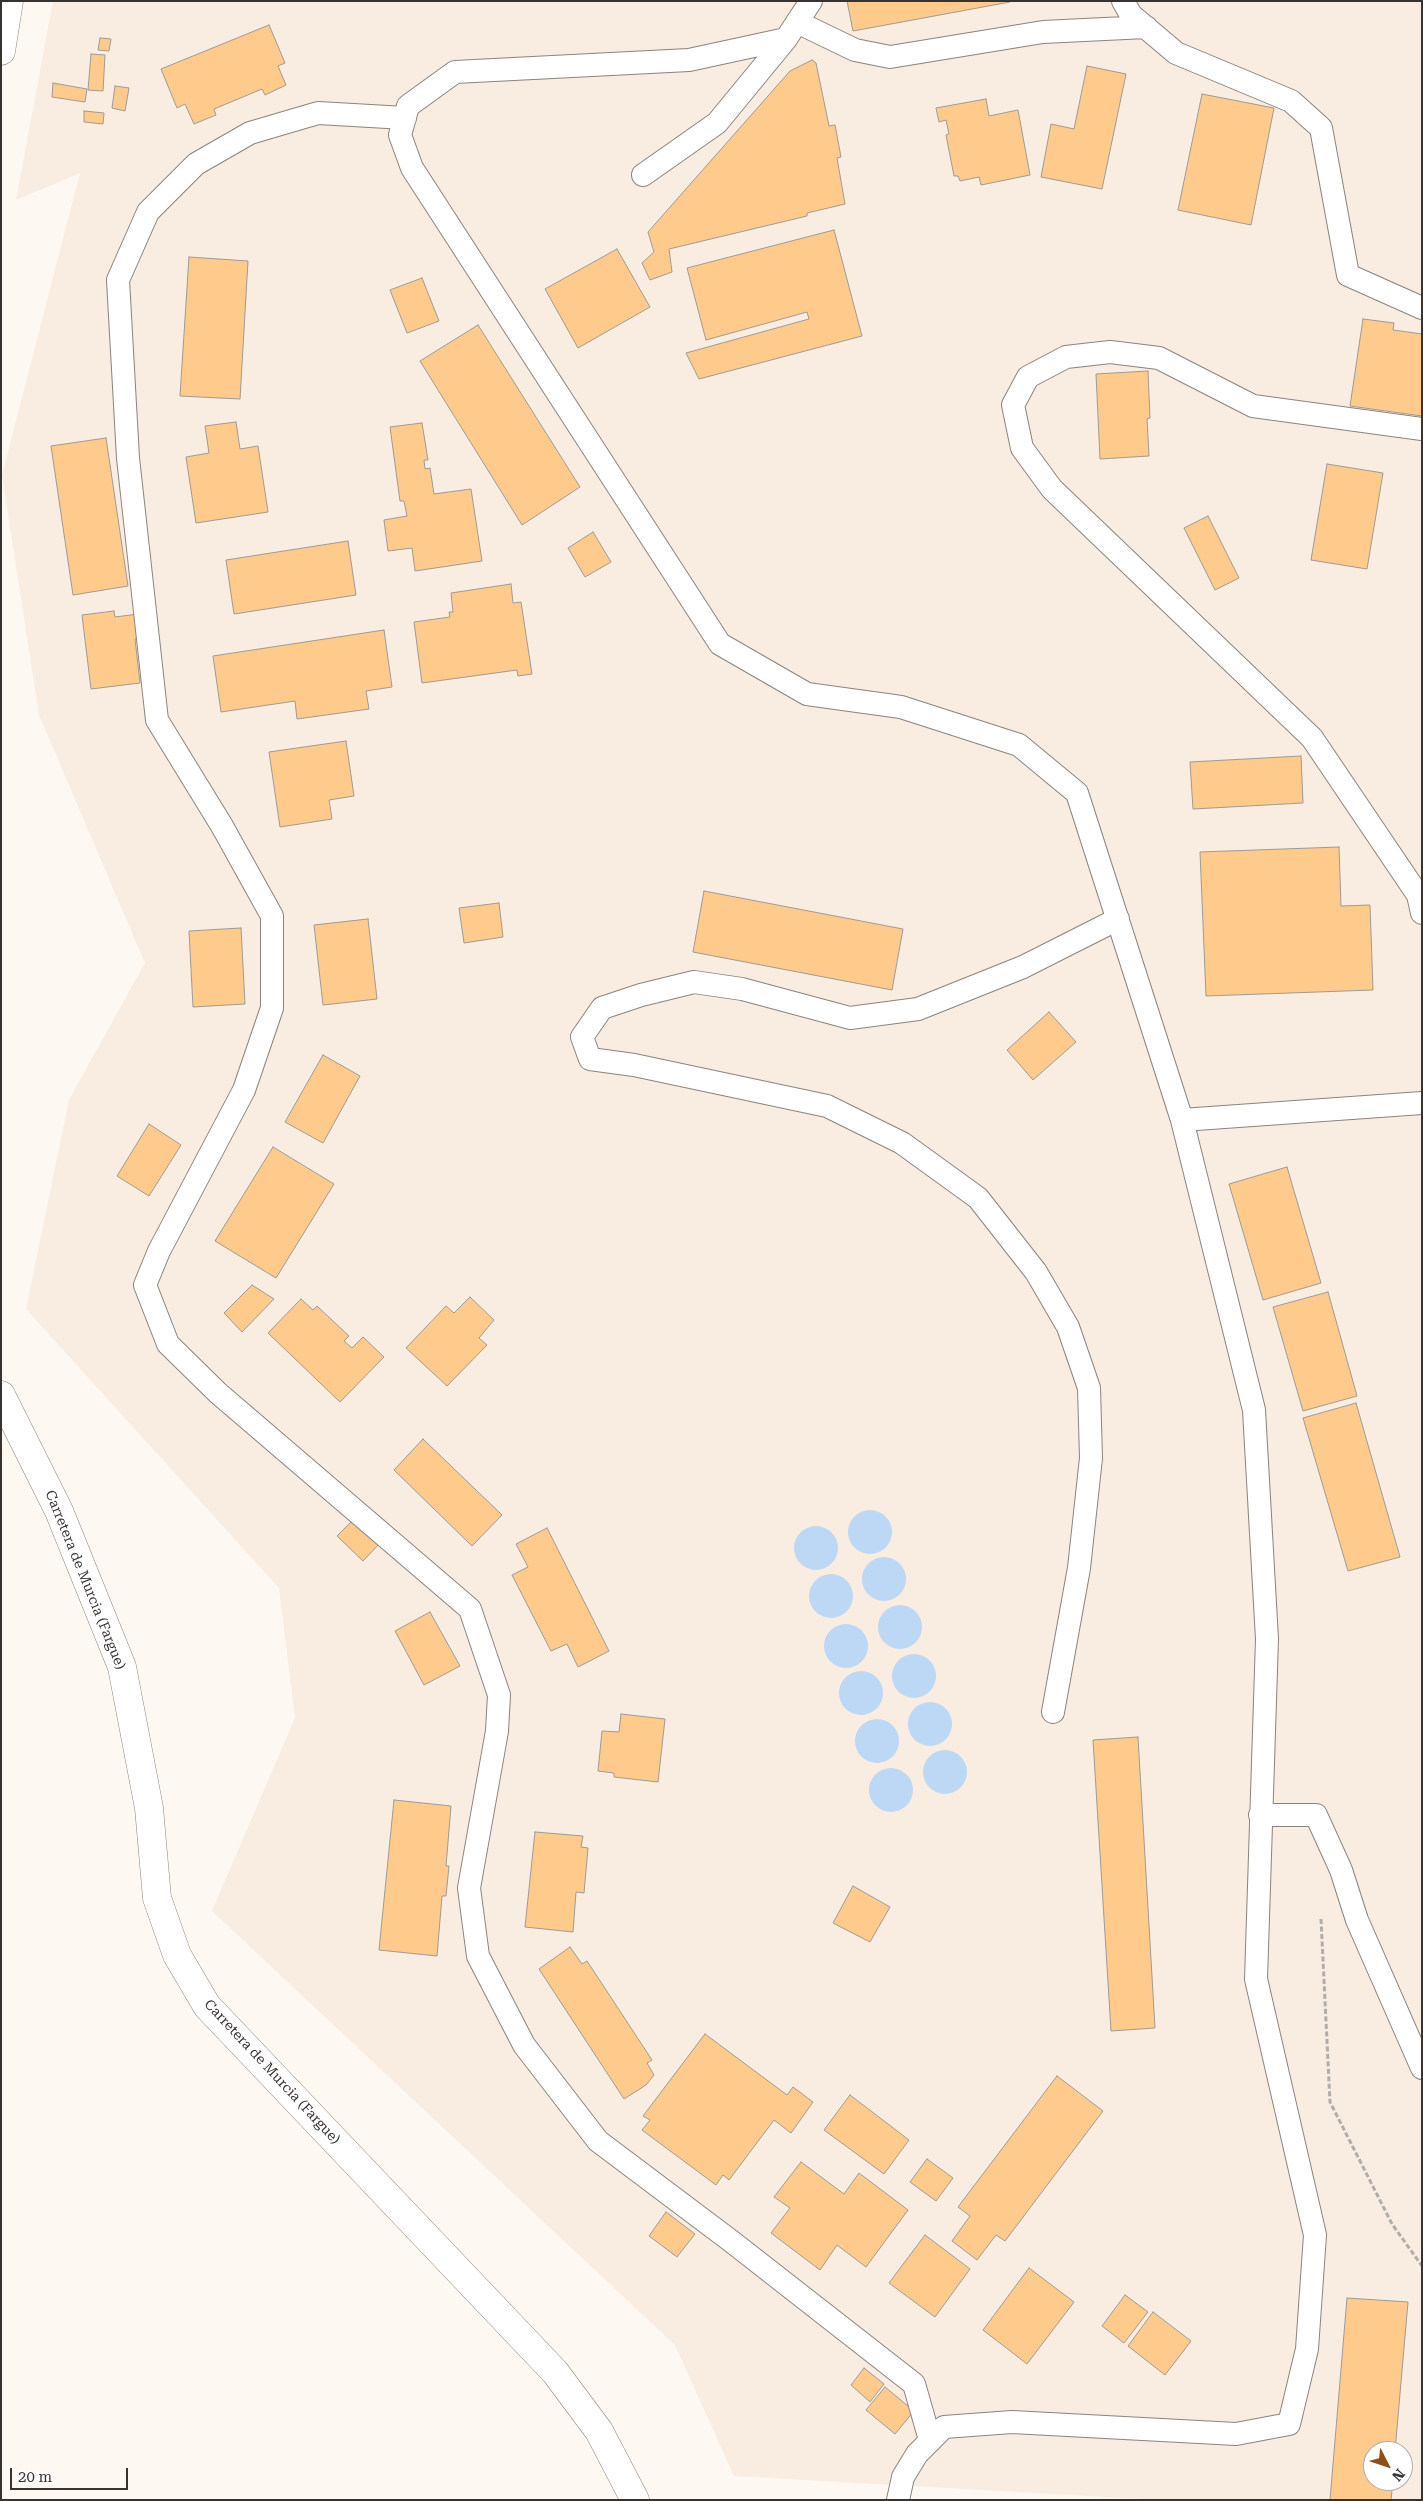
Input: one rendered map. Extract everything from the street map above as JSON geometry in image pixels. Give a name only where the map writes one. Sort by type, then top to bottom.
[{"type":"main road","points":[[1,51],[9,1]]},
{"type":"main road","name":"Carretera de Murcia (Fargue)","points":[[1,1395],[59,1511],[122,1667],[149,1808],[158,1898],[178,1955],[207,2006],[555,2372],[599,2431],[635,2500]]},
{"type":"lane","points":[[643,175],[717,123],[792,30],[811,1]]},
{"type":"lane","points":[[1122,1],[1132,15],[1176,53],[1291,101],[1321,128],[1348,275],[1422,308]]},
{"type":"lane","points":[[898,2500],[903,2478],[917,2454],[944,2426],[1012,2422],[1236,2434],[1289,2424],[1307,2349],[1315,2235],[1256,1979],[1267,1639],[1254,1410],[1182,1120],[1077,793],[1019,745],[901,707],[807,694],[720,644],[412,168],[400,135],[408,106],[455,72],[689,60],[792,30],[855,50],[890,57],[1044,32],[1146,27]]},
{"type":"lane","points":[[405,118],[318,113],[250,133],[196,164],[148,212],[118,280],[128,458],[157,720],[222,826],[272,916],[272,1008],[247,1081],[158,1251],[145,1285],[168,1344],[218,1393],[470,1609],[499,1694],[497,1731],[470,1888],[478,1956],[524,2045],[598,2142],[731,2241],[914,2384],[930,2440]]},
{"type":"lane","points":[[1422,429],[1253,406],[1159,358],[1110,352],[1066,357],[1028,377],[1013,405],[1022,448],[1052,489],[1312,738],[1418,895],[1422,913]]},
{"type":"lane","points":[[1054,1712],[1079,1568],[1091,1458],[1089,1388],[1068,1327],[1036,1272],[978,1198],[902,1143],[827,1106],[634,1065],[590,1059],[582,1037],[602,1008],[641,995],[694,982],[742,989],[850,1018],[918,1009],[1023,967],[1118,919]]},
{"type":"lane","points":[[1182,1120],[1422,1103]]},
{"type":"lane","points":[[1260,1815],[1316,1815],[1341,1870],[1358,1920],[1422,2068]]},
{"type":"path","points":[[1321,1914],[1330,2102],[1392,2224],[1422,2266]]},
{"type":"shaded area","points":[[53,1],[1422,1],[1422,2500],[1160,2500],[734,2476],[675,2345],[212,1911],[295,1718],[279,1588],[26,1309],[69,1100],[145,963],[39,715],[2,475],[80,173],[16,200]]},
{"type":"water","points":[[874,1510],[886,1516],[891,1523],[891,1541],[886,1548],[879,1553],[866,1554],[858,1551],[851,1544],[848,1528],[851,1520],[858,1513]]},
{"type":"water","points":[[812,1526],[820,1526],[832,1532],[838,1548],[832,1564],[820,1570],[812,1570],[800,1564],[794,1552],[794,1544],[800,1532]]},
{"type":"water","points":[[888,1557],[900,1563],[905,1570],[905,1588],[900,1595],[893,1600],[880,1601],[868,1595],[863,1588],[862,1575],[868,1563],[875,1558]]},
{"type":"water","points":[[827,1574],[835,1574],[847,1580],[853,1596],[847,1612],[835,1618],[827,1618],[815,1612],[809,1600],[809,1592],[815,1580]]},
{"type":"water","points":[[904,1605],[916,1611],[921,1618],[921,1636],[916,1643],[909,1648],[896,1649],[884,1643],[879,1636],[878,1623],[884,1611],[891,1606]]},
{"type":"water","points":[[850,1624],[862,1630],[867,1637],[867,1655],[862,1662],[855,1667],[842,1668],[830,1662],[825,1655],[824,1642],[830,1630],[837,1625]]},
{"type":"water","points":[[918,1654],[930,1660],[935,1667],[935,1685],[930,1692],[923,1697],[910,1698],[898,1692],[893,1685],[892,1672],[898,1660],[905,1655]]},
{"type":"water","points":[[865,1671],[877,1677],[882,1684],[882,1702],[877,1709],[870,1714],[857,1715],[849,1712],[842,1705],[839,1689],[842,1681],[849,1674]]},
{"type":"water","points":[[934,1702],[946,1708],[951,1716],[951,1732],[946,1740],[938,1745],[926,1746],[914,1740],[909,1732],[908,1720],[914,1708],[922,1703]]},
{"type":"water","points":[[881,1719],[893,1725],[898,1732],[898,1750],[893,1757],[886,1762],[873,1763],[865,1760],[858,1753],[855,1737],[858,1729],[865,1722]]},
{"type":"water","points":[[941,1750],[949,1750],[961,1756],[967,1772],[961,1788],[949,1794],[941,1794],[929,1788],[923,1776],[923,1768],[929,1756]]},
{"type":"water","points":[[887,1768],[895,1768],[907,1774],[913,1790],[907,1806],[895,1812],[887,1812],[875,1806],[869,1794],[869,1786],[875,1774]]},
{"type":"building","points":[[847,1],[1010,1],[1010,2],[853,31]]},
{"type":"building","points":[[269,25],[285,63],[278,66],[286,85],[265,95],[262,89],[214,109],[216,115],[194,124],[185,104],[177,108],[161,69]]},
{"type":"building","points":[[100,38],[111,39],[109,51],[98,50]]},
{"type":"building","points":[[91,54],[105,55],[103,91],[88,90]]},
{"type":"building","points":[[812,60],[816,63],[829,126],[835,125],[841,157],[837,158],[845,204],[807,213],[807,216],[669,249],[672,272],[650,280],[642,263],[654,252],[648,232],[790,71]]},
{"type":"building","points":[[1087,66],[1126,74],[1102,189],[1041,177],[1051,124],[1074,129]]},
{"type":"building","points":[[53,83],[87,89],[85,102],[52,97]]},
{"type":"building","points":[[115,86],[129,88],[125,111],[112,108]]},
{"type":"building","points":[[1202,94],[1274,108],[1251,225],[1178,210]]},
{"type":"building","points":[[986,99],[989,116],[1018,110],[1030,175],[981,185],[979,177],[960,181],[958,176],[954,176],[946,135],[949,134],[946,120],[939,122],[936,108]]},
{"type":"building","points":[[84,111],[104,113],[103,124],[84,122]]},
{"type":"building","points":[[834,230],[862,336],[699,379],[686,353],[809,319],[807,312],[706,340],[687,268]]},
{"type":"building","points":[[617,249],[650,307],[578,348],[545,289]]},
{"type":"building","points":[[189,257],[248,261],[240,399],[180,396]]},
{"type":"building","points":[[422,278],[439,321],[407,333],[390,290]]},
{"type":"building","points":[[1363,319],[1394,323],[1393,330],[1422,334],[1422,416],[1350,406]]},
{"type":"building","points":[[478,325],[580,487],[522,525],[420,361]]},
{"type":"building","points":[[1148,371],[1150,418],[1147,419],[1149,456],[1100,459],[1096,374]]},
{"type":"building","points":[[236,422],[240,449],[258,446],[268,512],[196,523],[186,457],[209,453],[205,426]]},
{"type":"building","points":[[422,423],[428,460],[424,460],[425,469],[430,468],[434,494],[471,489],[482,561],[415,571],[412,548],[388,551],[384,520],[407,516],[404,501],[400,501],[390,427]]},
{"type":"building","points":[[106,438],[128,586],[73,595],[51,446]]},
{"type":"building","points":[[1327,464],[1383,473],[1367,569],[1311,560]]},
{"type":"building","points":[[1208,516],[1239,578],[1215,590],[1184,528]]},
{"type":"building","points":[[593,532],[611,562],[585,577],[568,548]]},
{"type":"building","points":[[348,541],[356,595],[234,614],[226,560]]},
{"type":"building","points":[[511,584],[513,603],[521,602],[532,674],[518,676],[517,670],[422,683],[414,622],[450,617],[449,612],[453,612],[451,593]]},
{"type":"building","points":[[114,611],[115,617],[138,614],[141,638],[135,639],[140,683],[91,689],[82,615]]},
{"type":"building","points":[[384,630],[392,687],[366,691],[369,709],[297,719],[295,701],[221,712],[213,656]]},
{"type":"building","points":[[346,741],[354,796],[329,800],[332,819],[280,827],[269,752]]},
{"type":"building","points":[[1301,756],[1303,803],[1193,809],[1190,762]]},
{"type":"building","points":[[1339,847],[1341,906],[1370,905],[1373,990],[1206,996],[1200,852]]},
{"type":"building","points":[[704,891],[903,929],[892,990],[693,952]]},
{"type":"building","points":[[499,903],[503,937],[464,943],[459,908]]},
{"type":"building","points":[[368,919],[377,999],[323,1005],[314,925]]},
{"type":"building","points":[[241,928],[245,1004],[193,1007],[189,931]]},
{"type":"building","points":[[1049,1012],[1076,1042],[1033,1080],[1007,1050]]},
{"type":"building","points":[[323,1055],[360,1076],[323,1143],[285,1122]]},
{"type":"building","points":[[149,1124],[181,1145],[149,1196],[117,1176]]},
{"type":"building","points":[[273,1147],[334,1184],[276,1278],[215,1241]]},
{"type":"building","points":[[1287,1167],[1321,1283],[1263,1300],[1229,1184]]},
{"type":"building","points":[[252,1285],[274,1299],[242,1332],[224,1313]]},
{"type":"building","points":[[1328,1292],[1357,1396],[1303,1411],[1273,1307]]},
{"type":"building","points":[[470,1297],[494,1320],[479,1338],[487,1345],[447,1386],[406,1348],[446,1306],[454,1313]]},
{"type":"building","points":[[301,1299],[313,1310],[317,1306],[349,1336],[344,1341],[352,1348],[363,1337],[384,1357],[340,1402],[268,1333]]},
{"type":"building","points":[[1356,1403],[1400,1557],[1348,1571],[1303,1418]]},
{"type":"building","points":[[423,1439],[502,1515],[472,1546],[394,1470]]},
{"type":"building","points":[[357,1516],[382,1541],[363,1561],[337,1536]]},
{"type":"building","points":[[547,1528],[609,1651],[578,1667],[567,1644],[551,1651],[512,1575],[528,1567],[516,1544]]},
{"type":"building","points":[[430,1612],[460,1666],[424,1685],[395,1631]]},
{"type":"building","points":[[621,1714],[665,1719],[658,1782],[614,1777],[614,1773],[598,1771],[602,1731],[619,1732]]},
{"type":"building","points":[[1138,1737],[1155,2028],[1111,2031],[1093,1740]]},
{"type":"building","points":[[394,1800],[451,1806],[446,1866],[449,1866],[446,1896],[442,1896],[437,1956],[379,1950]]},
{"type":"building","points":[[535,1832],[583,1836],[581,1847],[588,1848],[584,1893],[576,1892],[573,1932],[525,1927]]},
{"type":"building","points":[[853,1886],[890,1907],[870,1942],[833,1923]]},
{"type":"building","points":[[570,1947],[582,1964],[587,1961],[652,2060],[647,2063],[654,2075],[646,2085],[624,2099],[539,1969]]},
{"type":"building","points":[[705,2034],[787,2095],[793,2087],[813,2102],[791,2133],[774,2120],[729,2180],[723,2175],[716,2185],[642,2130],[650,2120],[643,2116]]},
{"type":"building","points":[[1057,2076],[1103,2111],[1005,2241],[996,2235],[977,2260],[952,2241],[970,2216],[958,2207]]},
{"type":"building","points":[[850,2095],[909,2140],[884,2174],[824,2130]]},
{"type":"building","points":[[927,2159],[953,2178],[936,2201],[910,2182]]},
{"type":"building","points":[[801,2162],[844,2194],[859,2173],[908,2210],[866,2267],[837,2245],[820,2270],[771,2233],[790,2208],[774,2197]]},
{"type":"building","points":[[666,2212],[695,2234],[677,2257],[649,2236]]},
{"type":"building","points":[[925,2235],[970,2269],[935,2317],[889,2283]]},
{"type":"building","points":[[1029,2268],[1074,2302],[1027,2364],[983,2330]]},
{"type":"building","points":[[1125,2295],[1148,2312],[1124,2343],[1102,2326]]},
{"type":"building","points":[[1347,2298],[1408,2302],[1396,2441],[1363,2441],[1363,2491],[1392,2491],[1391,2500],[1330,2500]]},
{"type":"building","points":[[1153,2312],[1191,2341],[1165,2375],[1128,2346]]},
{"type":"building","points":[[864,2368],[884,2384],[870,2402],[851,2385]]},
{"type":"building","points":[[885,2387],[914,2411],[895,2434],[866,2410]]}]
